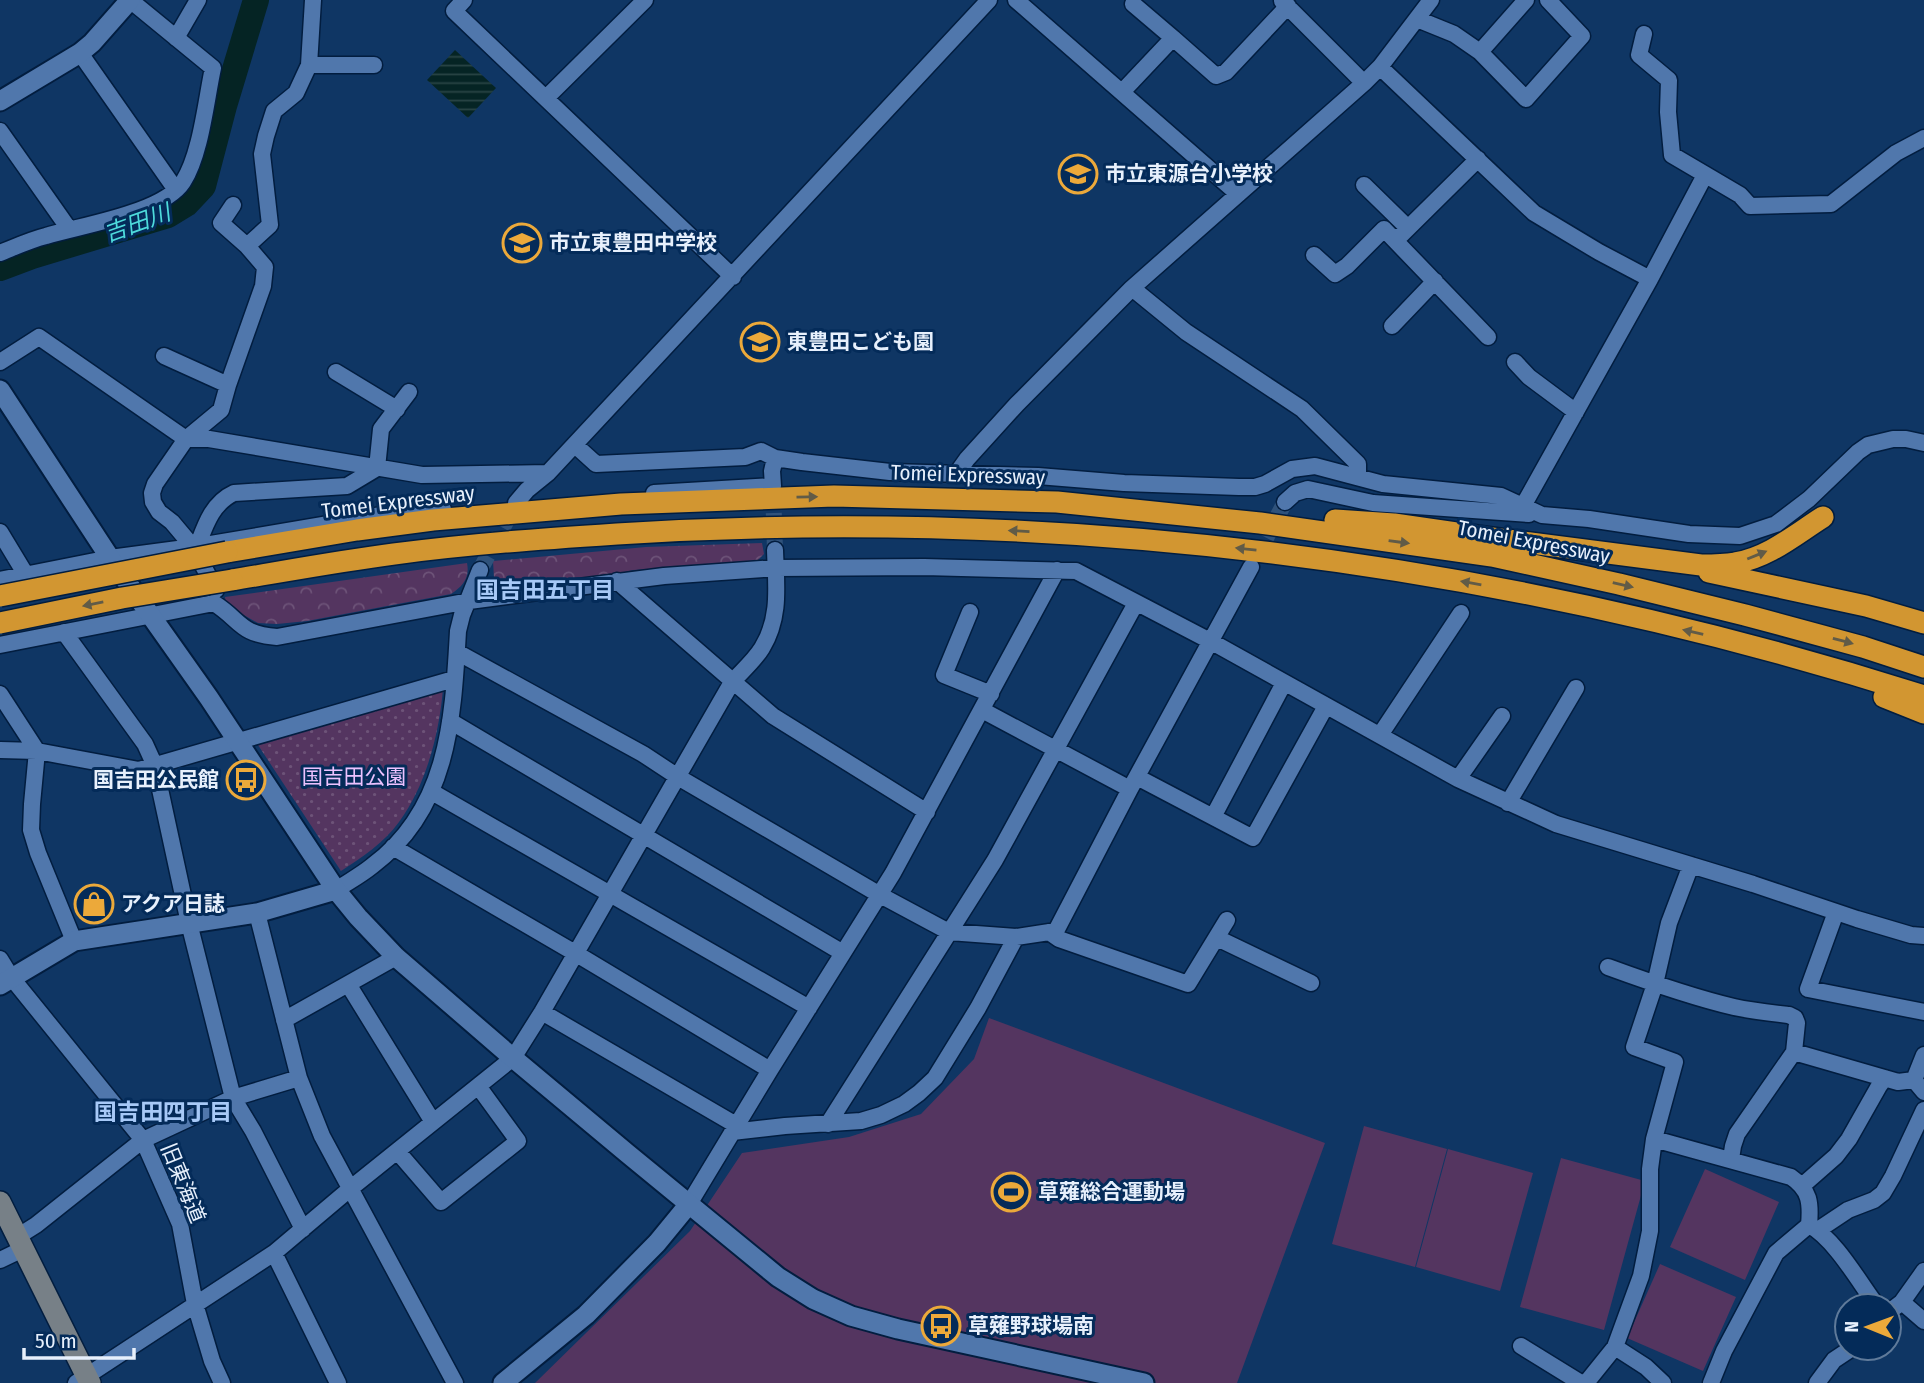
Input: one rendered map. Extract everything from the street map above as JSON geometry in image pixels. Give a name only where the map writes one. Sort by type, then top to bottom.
[{"type":"highway","name":"Tomei Expressway","points":[[0,596],[227,552],[433,520],[716,499],[834,496],[1057,502],[1260,523],[1492,556],[1745,615],[1863,646],[1924,667]]},
{"type":"highway","points":[[1057,502],[1394,524],[1701,565],[1737,563],[1758,556],[1824,516]]},
{"type":"highway","points":[[0,623],[122,598],[396,554],[555,538],[777,527],[992,529],[1272,552],[1483,585],[1724,639],[1807,660],[1924,696]]},
{"type":"highway","points":[[1603,552],[1866,606],[1924,623]]},
{"type":"highway","points":[[1724,639],[1776,655],[1924,713]]},
{"type":"main road","points":[[0,1202],[84,1381]]},
{"type":"street","points":[[0,101],[80,53],[130,0],[213,68],[195,155],[182,184],[166,199],[149,208],[69,229],[0,253]]},
{"type":"street","points":[[176,38],[198,0]]},
{"type":"street","points":[[247,246],[270,225],[262,154],[274,111],[296,93],[309,65],[313,0]]},
{"type":"street","points":[[464,0],[454,11],[733,277]]},
{"type":"street","points":[[546,98],[645,0]]},
{"type":"street","points":[[516,503],[548,473],[733,277],[989,0]]},
{"type":"street","points":[[1016,0],[1238,194]]},
{"type":"street","points":[[957,473],[1017,404],[1132,288],[1364,83],[1380,67],[1431,0]]},
{"type":"street","points":[[1480,52],[1526,0]]},
{"type":"street","points":[[1417,19],[1454,34],[1480,52],[1525,99],[1582,36],[1548,0]]},
{"type":"street","points":[[1133,4],[1216,76],[1226,72],[1284,3],[1364,83]]},
{"type":"street","points":[[1644,34],[1639,55],[1669,80],[1668,112],[1672,155],[1740,195],[1750,206],[1831,204],[1896,153],[1924,138]]},
{"type":"street","points":[[1122,92],[1173,38]]},
{"type":"street","points":[[80,53],[176,190]]},
{"type":"street","points":[[309,65],[374,65]]},
{"type":"street","points":[[1380,67],[1534,213],[1650,279]]},
{"type":"street","points":[[0,131],[69,229]]},
{"type":"street","points":[[1396,240],[1478,159]]},
{"type":"street","points":[[1522,506],[1650,279],[1705,175]]},
{"type":"street","points":[[1364,185],[1408,228]]},
{"type":"street","points":[[226,611],[195,547],[159,512],[153,502],[152,493],[155,484],[186,439],[221,410],[263,286],[265,267],[247,246],[221,223],[233,205]]},
{"type":"street","points":[[1314,255],[1335,274],[1348,266],[1384,229],[1488,337]]},
{"type":"street","points":[[1392,326],[1435,281]]},
{"type":"street","points":[[1132,288],[1186,331],[1302,409],[1357,464],[1358,477]]},
{"type":"street","points":[[0,362],[39,337],[186,439],[209,439],[422,475],[548,473]]},
{"type":"street","points":[[164,356],[228,385]]},
{"type":"street","points":[[1514,362],[1528,377],[1576,412]]},
{"type":"street","points":[[335,372],[397,409]]},
{"type":"street","points":[[0,390],[110,558],[237,740],[336,890],[396,957],[689,1204],[778,1276],[813,1299],[851,1316],[910,1332],[1144,1383]]},
{"type":"street","points":[[377,468],[381,429],[410,392]]},
{"type":"street","points":[[1285,502],[1295,493],[1308,489],[1373,503],[1589,519],[1689,534],[1740,536],[1776,524],[1809,499],[1857,452],[1868,445],[1893,439],[1924,443]]},
{"type":"street","points":[[575,444],[596,464],[744,457],[761,451],[775,458],[802,463],[890,472],[1247,487],[1265,484],[1292,469],[1315,466],[1383,484],[1490,494],[1508,498],[1542,515]]},
{"type":"street","points":[[0,580],[110,558],[195,547],[387,514],[773,486],[775,458]]},
{"type":"street","points":[[195,547],[209,516],[224,498],[234,493],[347,486],[377,468]]},
{"type":"street","points":[[0,532],[26,575]]},
{"type":"street","points":[[84,1381],[274,1253],[513,1058],[732,682],[761,651],[773,627],[777,603],[775,550]]},
{"type":"street","points":[[0,645],[214,603],[243,629],[258,636],[276,637],[468,601],[664,576],[776,568],[924,567],[1076,571],[1212,642],[1458,779],[1508,803],[1576,831],[1911,935],[1924,936]]},
{"type":"street","points":[[457,652],[643,754],[880,895],[949,932],[1016,937],[1056,931],[1251,567]]},
{"type":"street","points":[[5,981],[74,941],[257,913],[336,890],[374,865],[412,826],[432,792],[447,745],[458,631],[480,570]]},
{"type":"street","points":[[503,1383],[586,1315],[657,1243],[689,1204],[880,895],[1057,570]]},
{"type":"street","points":[[617,582],[773,716],[927,812]]},
{"type":"street","points":[[828,1124],[995,860],[1136,603]]},
{"type":"street","points":[[970,612],[944,675],[991,694]]},
{"type":"street","points":[[1380,735],[1461,613]]},
{"type":"street","points":[[64,632],[145,744],[155,766],[189,923],[233,1098],[303,1228]]},
{"type":"street","points":[[0,750],[37,751],[139,770],[454,679]]},
{"type":"street","points":[[1213,817],[1284,683]]},
{"type":"street","points":[[1508,803],[1576,688]]},
{"type":"street","points":[[0,694],[37,751],[31,830],[74,941]]},
{"type":"street","points":[[982,710],[1055,750],[1213,817],[1253,838],[1326,706]]},
{"type":"street","points":[[1458,779],[1502,716]]},
{"type":"street","points":[[450,722],[843,953]]},
{"type":"street","points":[[432,792],[809,1008]]},
{"type":"street","points":[[393,847],[770,1070]]},
{"type":"street","points":[[1521,1346],[1583,1383],[1615,1347],[1642,1276],[1650,1231],[1650,1169],[1654,1139],[1675,1062],[1634,1047],[1655,984],[1669,923],[1691,865]]},
{"type":"street","points":[[1836,912],[1808,989],[1924,1012]]},
{"type":"street","points":[[257,913],[299,1078],[322,1136],[455,1383]]},
{"type":"street","points":[[1049,932],[1059,939],[1188,984],[1227,920]]},
{"type":"street","points":[[541,1012],[734,1129],[861,1121],[904,1104],[935,1078],[978,1008],[1016,937]]},
{"type":"street","points":[[1217,938],[1311,983]]},
{"type":"street","points":[[284,1020],[396,957]]},
{"type":"street","name":"旧東海道","points":[[0,959],[5,981],[143,1140],[180,1224],[195,1304],[212,1361],[222,1383]]},
{"type":"street","points":[[1608,967],[1737,1008],[1795,1018],[1797,1023],[1794,1052],[1737,1134],[1731,1159]]},
{"type":"street","points":[[348,984],[433,1122]]},
{"type":"street","points":[[1794,1052],[1921,1089],[1924,1055]]},
{"type":"street","points":[[0,1260],[36,1225],[143,1140],[233,1098],[299,1078]]},
{"type":"street","points":[[1803,1185],[1836,1156],[1885,1079]]},
{"type":"street","points":[[397,1151],[440,1202],[518,1141],[478,1086]]},
{"type":"street","points":[[1711,1383],[1724,1351],[1776,1253],[1813,1227],[1874,1200],[1883,1193],[1924,1110]]},
{"type":"street","points":[[1654,1139],[1791,1177],[1803,1185],[1813,1227],[1832,1244],[1867,1292]]},
{"type":"street","points":[[274,1253],[338,1383]]},
{"type":"street","points":[[1903,1297],[1924,1271]]},
{"type":"street","points":[[1903,1311],[1924,1321]]},
{"type":"street","points":[[1615,1347],[1646,1367],[1663,1383]]},
{"type":"street","points":[[1817,1383],[1833,1361]]},
{"type":"green space","points":[[762,543],[764,554],[750,564],[633,570],[517,589],[494,578],[493,561],[646,547]]},
{"type":"green space","points":[[467,563],[465,581],[451,594],[307,621],[258,623],[226,605],[225,597]]},
{"type":"green space","name":"国吉田公園","points":[[443,689],[430,759],[417,792],[387,837],[341,871],[258,745],[261,739]]},
{"type":"green space","name":"草薙総合運動場","points":[[989,1018],[1325,1143],[1237,1383],[535,1383],[690,1231],[742,1153],[849,1137],[921,1114],[974,1059]]},
{"type":"green space","points":[[1364,1126],[1447,1149],[1415,1267],[1332,1244]]},
{"type":"green space","points":[[1448,1149],[1533,1173],[1500,1291],[1416,1267]]},
{"type":"green space","points":[[1561,1158],[1645,1181],[1604,1330],[1520,1307]]},
{"type":"green space","points":[[1705,1169],[1779,1202],[1745,1280],[1670,1247]]},
{"type":"green space","points":[[1660,1264],[1736,1297],[1703,1371],[1627,1338]]},
{"type":"shaded area","points":[[455,50],[496,88],[468,118],[427,80]]},
{"type":"waterway","name":"吉田川","points":[[0,268],[168,215],[186,204],[203,186],[256,0]]},
{"type":"tunnel","points":[[773,489],[775,550]]},
{"type":"tunnel","points":[[1255,559],[1285,502]]},
{"type":"tunnel","points":[[480,570],[514,507]]},
{"type":"place","name":"市立東源台小学校","points":[[1078,174]]},
{"type":"place","name":"市立東豊田中学校","points":[[522,243]]},
{"type":"place","name":"東豊田こども園","points":[[760,342]]},
{"type":"place","name":"国吉田公民館","points":[[246,780]]},
{"type":"place","name":"アクア日誌","points":[[94,904]]},
{"type":"place","name":"草薙総合運動場","points":[[1011,1192]]},
{"type":"place","name":"草薙野球場南","points":[[941,1326]]},
{"type":"district","name":"国吉田五丁目","points":[[545,590]]},
{"type":"district","name":"国吉田四丁目","points":[[163,1112]]}]
